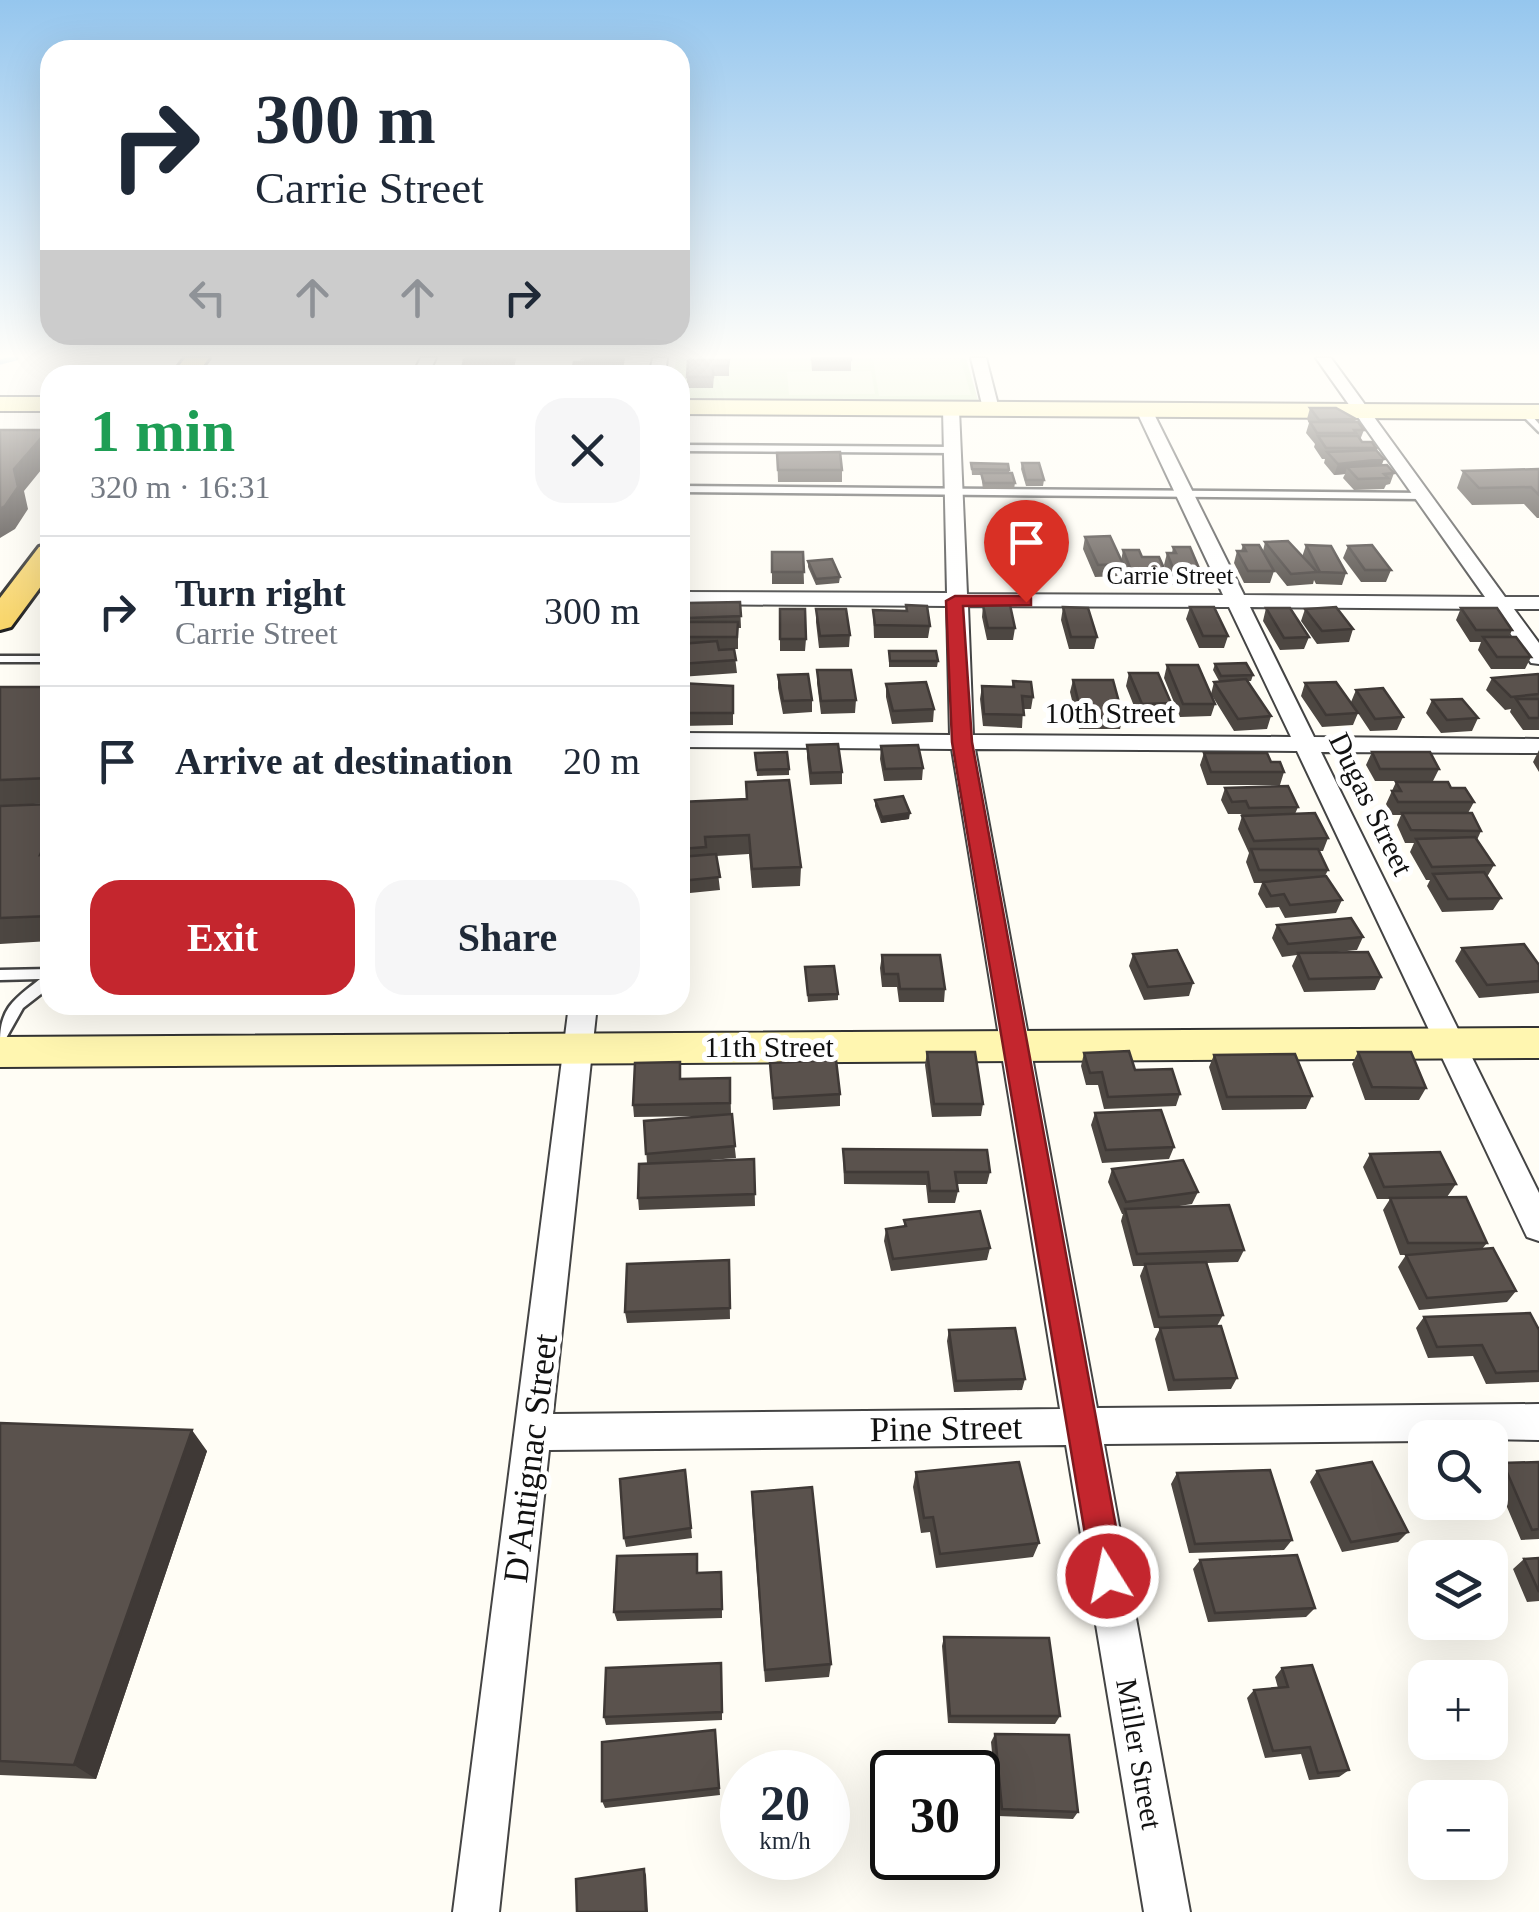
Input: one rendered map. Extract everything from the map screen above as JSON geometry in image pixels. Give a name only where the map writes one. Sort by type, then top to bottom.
[{"type":"main road","points":[[0,620],[40,567]]},
{"type":"street","name":"Dugas Street","points":[[1162,447],[1539,1226]]},
{"type":"street","points":[[1388,447],[1539,658]]},
{"type":"street","name":"Miller Street","points":[[952,450],[962,742],[1167,1912]]},
{"type":"street","name":"Carrie Street","points":[[690,598],[1539,603]]},
{"type":"street","name":"10th Street","points":[[690,740],[1539,746]]},
{"type":"street","name":"D'Antignac Street","points":[[476,1912],[582,1015]]},
{"type":"street","name":"11th Street","points":[[0,1052],[1539,1043]]},
{"type":"street","name":"Pine Street","points":[[533,1432],[1539,1422]]},
{"type":"lane","points":[[690,448],[952,450]]},
{"type":"lane","points":[[690,489],[1424,496]]},
{"type":"lane","points":[[0,660],[40,659]]},
{"type":"lane","points":[[0,975],[40,977]]},
{"type":"lane","points":[[0,1036],[18,1004],[40,985]]},
{"type":"building","points":[[0,447],[33,447],[14,469],[18,487],[0,509]]},
{"type":"building","points":[[1376,450],[1384,459],[1338,464],[1327,452]]},
{"type":"building","points":[[840,452],[842,470],[778,470],[777,453]]},
{"type":"building","points":[[971,463],[1008,464],[1009,470],[972,469]]},
{"type":"building","points":[[1022,463],[1039,463],[1044,480],[1026,480]]},
{"type":"building","points":[[1387,465],[1394,473],[1384,474],[1388,478],[1358,479],[1347,467]]},
{"type":"building","points":[[1539,469],[1539,495],[1531,487],[1479,488],[1463,471]]},
{"type":"building","points":[[981,473],[1012,473],[1015,483],[984,483]]},
{"type":"building","points":[[1110,536],[1123,564],[1098,565],[1085,537]]},
{"type":"building","points":[[1288,541],[1317,572],[1291,574],[1265,542]]},
{"type":"building","points":[[1243,545],[1259,545],[1274,571],[1248,571],[1237,551],[1246,551]]},
{"type":"building","points":[[1306,545],[1331,546],[1346,573],[1320,572]]},
{"type":"building","points":[[1372,545],[1391,570],[1365,570],[1348,546]]},
{"type":"building","points":[[1173,547],[1190,547],[1201,573],[1175,573],[1167,553],[1176,553]]},
{"type":"building","points":[[1123,550],[1139,550],[1142,557],[1159,557],[1167,575],[1133,575]]},
{"type":"building","points":[[772,552],[803,552],[804,572],[772,572]]},
{"type":"building","points":[[832,559],[840,577],[816,579],[808,561]]},
{"type":"building","points":[[740,602],[741,616],[690,618],[690,603]]},
{"type":"building","points":[[906,605],[927,606],[930,626],[875,625],[873,610],[907,611]]},
{"type":"building","points":[[983,605],[1010,605],[1015,628],[988,628]]},
{"type":"building","points":[[1063,607],[1088,608],[1097,637],[1071,637]]},
{"type":"building","points":[[1190,607],[1214,607],[1228,636],[1203,636]]},
{"type":"building","points":[[1336,607],[1353,629],[1322,631],[1305,609]]},
{"type":"building","points":[[1266,608],[1290,608],[1309,637],[1284,638]]},
{"type":"building","points":[[1461,608],[1497,608],[1512,630],[1476,630]]},
{"type":"building","points":[[780,609],[805,609],[806,639],[780,639]]},
{"type":"building","points":[[816,609],[846,609],[850,635],[820,636]]},
{"type":"building","points":[[690,622],[738,622],[737,637],[690,637]]},
{"type":"building","points":[[1483,637],[1516,637],[1531,657],[1497,657]]},
{"type":"building","points":[[717,641],[719,650],[734,649],[736,660],[690,663],[690,643]]},
{"type":"building","points":[[889,651],[936,651],[938,661],[890,661]]},
{"type":"building","points":[[1246,663],[1253,675],[1221,676],[1215,664]]},
{"type":"building","points":[[1167,665],[1198,665],[1215,704],[1183,704]]},
{"type":"building","points":[[817,670],[851,670],[856,700],[821,701]]},
{"type":"building","points":[[1129,673],[1158,673],[1171,703],[1142,704]]},
{"type":"building","points":[[808,674],[812,700],[783,701],[778,675]]},
{"type":"building","points":[[1538,674],[1539,694],[1511,697],[1492,678]]},
{"type":"building","points":[[1246,679],[1271,716],[1238,719],[1214,682]]},
{"type":"building","points":[[1073,680],[1113,680],[1123,717],[1082,716]]},
{"type":"building","points":[[1013,681],[1031,682],[1033,697],[1022,696],[1024,715],[984,714],[982,686],[1014,687]]},
{"type":"building","points":[[926,682],[934,709],[893,711],[886,684]]},
{"type":"building","points":[[1336,682],[1358,713],[1326,715],[1305,683]]},
{"type":"building","points":[[690,684],[733,686],[733,713],[690,713]]},
{"type":"building","points":[[0,687],[40,687],[40,778],[0,780]]},
{"type":"building","points":[[1383,688],[1403,717],[1375,719],[1356,690]]},
{"type":"building","points":[[1462,699],[1478,718],[1447,720],[1432,700]]},
{"type":"building","points":[[1516,699],[1539,699],[1539,718],[1529,718]]},
{"type":"building","points":[[838,744],[842,772],[811,773],[807,745]]},
{"type":"building","points":[[918,745],[923,768],[885,769],[881,746]]},
{"type":"building","points":[[787,752],[789,769],[757,770],[755,753]]},
{"type":"building","points":[[1372,752],[1430,752],[1439,769],[1380,769]]},
{"type":"building","points":[[1204,753],[1267,753],[1271,762],[1280,762],[1284,772],[1211,772]]},
{"type":"building","points":[[789,780],[801,867],[752,869],[749,835],[705,837],[706,847],[690,848],[690,802],[747,799],[746,782]]},
{"type":"building","points":[[1396,782],[1448,782],[1451,788],[1465,788],[1474,802],[1398,802],[1392,791],[1401,791]]},
{"type":"building","points":[[1288,786],[1298,807],[1249,808],[1246,801],[1232,802],[1225,788]]},
{"type":"building","points":[[903,796],[910,813],[882,817],[875,800]]},
{"type":"building","points":[[40,804],[40,916],[0,918],[0,806]]},
{"type":"building","points":[[1315,813],[1328,838],[1254,841],[1242,816]]},
{"type":"building","points":[[1402,813],[1472,813],[1481,831],[1411,830]]},
{"type":"building","points":[[1475,837],[1494,865],[1432,867],[1416,839]]},
{"type":"building","points":[[1251,849],[1318,849],[1328,870],[1259,870]]},
{"type":"building","points":[[716,854],[720,877],[690,880],[690,856]]},
{"type":"building","points":[[1484,872],[1501,898],[1448,899],[1433,874]]},
{"type":"building","points":[[1326,876],[1342,900],[1290,905],[1284,894],[1271,896],[1263,882]]},
{"type":"building","points":[[1351,918],[1363,937],[1288,944],[1277,925]]},
{"type":"building","points":[[1524,944],[1539,965],[1539,981],[1487,985],[1462,948]]},
{"type":"building","points":[[1177,950],[1193,983],[1148,987],[1133,954]]},
{"type":"building","points":[[1368,952],[1381,977],[1309,979],[1298,953]]},
{"type":"building","points":[[882,955],[940,955],[945,989],[900,989],[898,974],[884,974]]},
{"type":"building","points":[[834,966],[838,994],[808,995],[805,967]]},
{"type":"building","points":[[1129,1051],[1135,1070],[1172,1069],[1180,1094],[1108,1097],[1102,1072],[1090,1073],[1084,1053]]},
{"type":"building","points":[[927,1052],[975,1052],[983,1104],[934,1104]]},
{"type":"building","points":[[1358,1052],[1411,1052],[1426,1088],[1372,1087]]},
{"type":"building","points":[[1295,1054],[1312,1096],[1227,1097],[1214,1055]]},
{"type":"building","points":[[836,1060],[840,1094],[773,1098],[770,1063]]},
{"type":"building","points":[[680,1062],[680,1079],[730,1078],[730,1103],[633,1105],[635,1063]]},
{"type":"building","points":[[1161,1110],[1174,1147],[1106,1150],[1095,1113]]},
{"type":"building","points":[[732,1114],[735,1146],[646,1154],[644,1121]]},
{"type":"building","points":[[843,1149],[987,1150],[990,1172],[955,1172],[958,1191],[930,1191],[928,1172],[845,1172]]},
{"type":"building","points":[[1440,1152],[1456,1184],[1384,1187],[1370,1154]]},
{"type":"building","points":[[754,1159],[755,1194],[638,1198],[639,1164]]},
{"type":"building","points":[[1183,1160],[1198,1192],[1126,1202],[1112,1169]]},
{"type":"building","points":[[1466,1197],[1487,1243],[1408,1243],[1390,1198]]},
{"type":"building","points":[[1229,1205],[1244,1250],[1137,1254],[1125,1209]]},
{"type":"building","points":[[980,1211],[990,1248],[893,1259],[886,1229],[906,1226],[904,1220]]},
{"type":"building","points":[[1493,1248],[1516,1291],[1427,1298],[1406,1255]]},
{"type":"building","points":[[729,1260],[730,1308],[625,1312],[627,1264]]},
{"type":"building","points":[[1206,1262],[1223,1315],[1159,1317],[1145,1264]]},
{"type":"building","points":[[1530,1313],[1539,1330],[1539,1371],[1496,1373],[1482,1345],[1437,1347],[1424,1317]]},
{"type":"building","points":[[1221,1326],[1237,1378],[1174,1380],[1160,1328]]},
{"type":"building","points":[[1015,1328],[1025,1379],[956,1381],[949,1330]]},
{"type":"building","points":[[0,1423],[192,1430],[74,1765],[0,1761]]},
{"type":"building","points":[[1019,1462],[1039,1543],[940,1554],[933,1517],[924,1518],[916,1472]]},
{"type":"building","points":[[1372,1462],[1408,1532],[1351,1542],[1317,1471]]},
{"type":"building","points":[[1539,1462],[1539,1529],[1532,1530],[1508,1475],[1508,1463]]},
{"type":"building","points":[[685,1470],[691,1528],[624,1538],[620,1479]]},
{"type":"building","points":[[1270,1470],[1292,1540],[1195,1544],[1177,1473]]},
{"type":"building","points":[[812,1487],[831,1664],[765,1670],[752,1492]]},
{"type":"building","points":[[697,1554],[697,1573],[721,1572],[722,1609],[614,1612],[617,1556]]},
{"type":"building","points":[[1297,1555],[1315,1608],[1215,1613],[1200,1560]]},
{"type":"building","points":[[1539,1558],[1539,1592],[1524,1559]]},
{"type":"building","points":[[944,1637],[1049,1638],[1060,1716],[950,1716]]},
{"type":"building","points":[[721,1663],[722,1712],[604,1717],[606,1668]]},
{"type":"building","points":[[1312,1665],[1349,1770],[1318,1773],[1310,1747],[1273,1751],[1254,1690],[1288,1687],[1282,1668]]},
{"type":"building","points":[[715,1730],[719,1788],[602,1801],[602,1742]]},
{"type":"building","points":[[995,1734],[1069,1735],[1078,1812],[1002,1809],[1000,1750],[996,1750]]},
{"type":"building","points":[[644,1869],[646,1912],[577,1912],[576,1879]]},
{"type":"route","points":[[1026,602],[955,601],[962,742],[1108,1576]]}]
